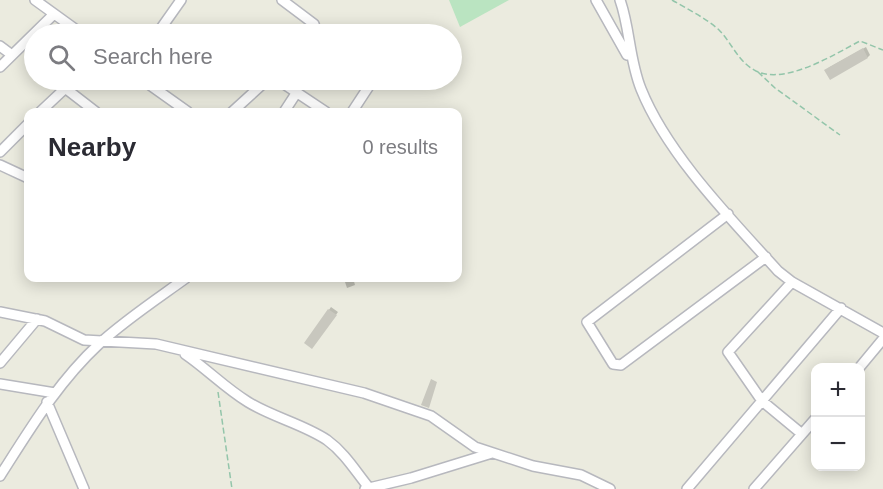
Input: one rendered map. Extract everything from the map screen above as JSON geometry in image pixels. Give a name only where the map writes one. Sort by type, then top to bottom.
[{"type":"street","points":[[35,0],[68,24]]},
{"type":"street","points":[[164,24],[181,0]]},
{"type":"street","points":[[282,0],[314,24]]},
{"type":"street","points":[[596,0],[631,62],[650,109],[677,154],[728,214],[792,282],[883,333]]},
{"type":"street","points":[[620,0],[631,62]]},
{"type":"street","points":[[44,24],[54,14]]},
{"type":"street","points":[[0,67],[24,43]]},
{"type":"street","points":[[0,45],[12,55]]},
{"type":"street","points":[[44,108],[63,90]]},
{"type":"street","points":[[68,90],[91,108]]},
{"type":"street","points":[[157,90],[182,108]]},
{"type":"street","points":[[236,108],[256,90]]},
{"type":"street","points":[[294,90],[320,108]]},
{"type":"street","points":[[355,108],[366,90]]},
{"type":"street","points":[[287,108],[297,92]]},
{"type":"street","points":[[0,152],[24,128]]},
{"type":"street","points":[[0,165],[24,176]]},
{"type":"street","points":[[728,214],[586,322],[613,364],[621,365],[766,257]]},
{"type":"street","points":[[0,476],[47,402],[100,343],[181,282]]},
{"type":"street","points":[[792,282],[728,352],[762,401],[802,434]]},
{"type":"street","points":[[687,489],[841,308]]},
{"type":"street","points":[[0,312],[37,319],[71,336],[100,343],[156,344],[364,393],[431,416],[460,438],[492,453],[533,466],[581,475],[610,489]]},
{"type":"street","points":[[0,363],[37,319]]},
{"type":"street","points":[[863,363],[883,339]]},
{"type":"street","points":[[183,352],[260,409],[326,440],[342,453],[367,488],[411,478],[492,453]]},
{"type":"street","points":[[0,384],[55,393]]},
{"type":"street","points":[[47,402],[84,489]]},
{"type":"street","points":[[754,489],[811,424]]},
{"type":"path","points":[[672,0],[720,31],[732,51],[775,88],[840,135]]},
{"type":"path","points":[[757,72],[773,74],[808,68],[860,41],[883,50]]},
{"type":"path","points":[[219,380],[220,423],[232,489]]},
{"type":"green space","points":[[449,0],[509,0],[462,26],[459,24]]},
{"type":"building","points":[[863,48],[868,58],[830,80],[824,70]]},
{"type":"building","points":[[328,309],[337,315],[312,349],[304,343]]},
{"type":"building","points":[[431,379],[437,382],[429,408],[421,405]]}]
